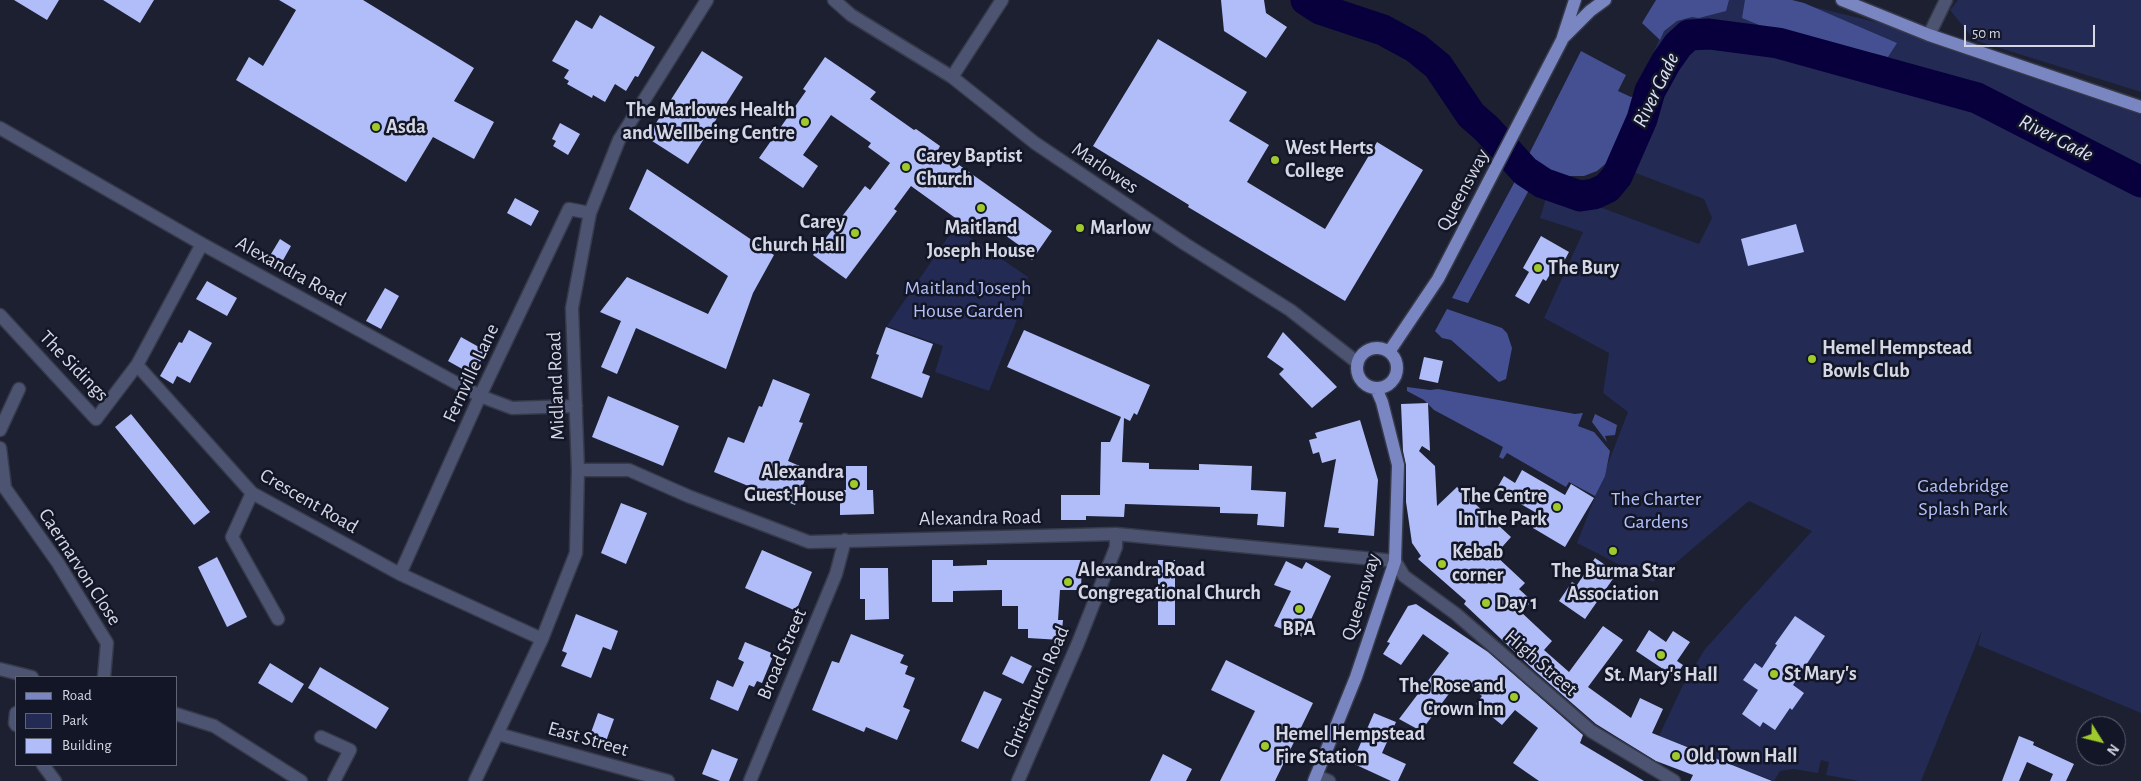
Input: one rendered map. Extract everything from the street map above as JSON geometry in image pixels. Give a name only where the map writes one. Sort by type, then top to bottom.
[{"type":"main road","name":"Queensway","points":[[1389,352],[1438,279],[1562,40],[1575,0]]},
{"type":"main road","name":"Queensway","points":[[1562,40],[1590,11],[1605,0]]},
{"type":"main road","points":[[1842,0],[1929,35],[2141,107]]},
{"type":"main road","points":[[1373,349],[1384,350],[1389,352],[1396,360],[1396,376],[1386,387],[1376,388],[1365,384],[1361,380],[1358,375],[1358,363],[1364,354],[1373,349]]},
{"type":"main road","name":"Queensway","points":[[1315,778],[1356,677],[1394,561],[1398,465],[1382,402],[1376,388]]},
{"type":"street","name":"Midland Road","points":[[475,781],[542,639],[576,553],[578,470],[572,308],[590,213],[619,140],[707,0]]},
{"type":"street","name":"Marlowes","points":[[834,0],[851,15],[952,77],[1035,143],[1185,244],[1290,310],[1358,363]]},
{"type":"street","points":[[952,77],[1002,0]]},
{"type":"street","points":[[1929,35],[1946,0]]},
{"type":"street","name":"Alexandra Road","points":[[0,128],[202,244],[480,396],[512,408],[576,406]]},
{"type":"street","name":"Fernville Lane","points":[[400,574],[480,396],[569,209],[590,213]]},
{"type":"street","points":[[137,366],[202,244]]},
{"type":"street","name":"The Sidings","points":[[0,315],[96,419],[137,366]]},
{"type":"street","name":"Crescent Road","points":[[137,366],[252,493],[400,574],[542,639]]},
{"type":"street","points":[[0,430],[19,389]]},
{"type":"street","points":[[0,448],[2,487]]},
{"type":"street","name":"Alexandra Road","points":[[578,470],[629,470],[688,496],[809,542],[1116,534],[1394,561]]},
{"type":"street","name":"Caernarvon Close","points":[[2,487],[58,563],[106,643],[104,676]]},
{"type":"street","points":[[252,493],[232,537],[278,619]]},
{"type":"street","name":"Christchurch Road","points":[[1018,781],[1116,547],[1116,534]]},
{"type":"street","name":"Broad Street","points":[[750,781],[836,574],[845,540]]},
{"type":"street","name":"High Street","points":[[1394,561],[1404,576],[1426,590],[1456,614],[1591,731],[1674,781]]},
{"type":"street","points":[[0,670],[22,676]]},
{"type":"street","points":[[178,715],[214,726],[301,781]]},
{"type":"street","name":"East Street","points":[[498,734],[668,781]]},
{"type":"street","points":[[321,737],[350,750],[334,781]]},
{"type":"street","points":[[44,766],[54,781]]},
{"type":"street","points":[[1315,778],[1329,781]]},
{"type":"green space","points":[[1685,0],[1785,0],[1929,35],[2141,107],[2141,713],[1978,645],[1982,630],[1921,781],[1859,781],[1826,775],[1829,762],[1821,760],[1818,773],[1794,769],[1780,771],[1774,781],[1659,736],[1683,685],[1705,649],[1812,531],[1749,501],[1653,582],[1577,543],[1628,412],[1603,393],[1609,353],[1544,318],[1583,232],[1540,218],[1549,188],[1699,244],[1712,218],[1704,199],[1633,172],[1611,159],[1635,95],[1662,33]]},
{"type":"green space","points":[[1958,0],[2141,0],[2141,92],[1974,40],[1950,10]]},
{"type":"green space","name":"Maitland Joseph House Garden","points":[[955,227],[1028,277],[1023,304],[989,391],[935,372],[943,346],[887,326]]},
{"type":"shaded area","points":[[1656,0],[1729,0],[1726,11],[1677,21],[1664,31],[1660,40],[1642,23]]},
{"type":"shaded area","points":[[1745,0],[1792,0],[1804,3],[1897,43],[1888,57],[1764,27],[1742,18]]},
{"type":"shaded area","points":[[1581,51],[1626,75],[1618,91],[1631,97],[1634,96],[1623,135],[1610,160],[1597,171],[1584,176],[1563,176],[1526,160]]},
{"type":"shaded area","points":[[1520,172],[1535,179],[1468,303],[1452,298]]},
{"type":"shaded area","points":[[1447,309],[1502,328],[1507,333],[1512,348],[1506,379],[1499,382],[1451,340],[1442,338],[1435,331]]},
{"type":"shaded area","points":[[1407,387],[1430,390],[1438,389],[1575,414],[1583,413],[1578,426],[1594,432],[1610,451],[1605,476],[1595,496],[1569,482],[1566,487],[1507,453],[1503,459],[1499,457],[1503,447],[1434,410],[1424,400],[1407,391]]},
{"type":"shaded area","points":[[1595,414],[1617,425],[1615,435],[1605,436],[1607,442],[1592,422]]},
{"type":"building","points":[[14,0],[59,0],[47,20]]},
{"type":"building","points":[[103,0],[154,0],[140,23]]},
{"type":"building","name":"Asda","points":[[279,0],[363,0],[474,68],[454,101],[494,122],[474,159],[433,137],[406,182],[236,80],[249,57],[263,66],[296,10]]},
{"type":"building","points":[[1221,0],[1264,0],[1266,13],[1287,27],[1266,58],[1224,31]]},
{"type":"building","points":[[600,15],[655,47],[638,77],[635,76],[626,91],[615,84],[605,102],[593,95],[592,98],[567,84],[569,81],[564,78],[569,70],[552,61],[576,20],[592,29]]},
{"type":"building","points":[[1158,39],[1247,92],[1229,121],[1269,145],[1247,182],[1325,229],[1377,142],[1423,170],[1345,301],[1188,207],[1189,205],[1093,146]]},
{"type":"building","points":[[702,51],[743,77],[688,164],[649,139],[649,134]]},
{"type":"building","points":[[825,57],[876,92],[870,99],[940,146],[938,150],[1052,231],[1032,260],[1020,252],[1023,248],[981,218],[972,230],[911,186],[894,209],[897,211],[846,279],[813,255],[865,186],[870,190],[890,163],[868,147],[871,143],[831,115],[803,155],[818,166],[803,188],[759,158],[806,91],[803,89]]},
{"type":"building","points":[[560,123],[580,134],[568,155],[553,146],[556,141],[552,139]]},
{"type":"building","points":[[647,169],[774,255],[753,293],[726,369],[636,328],[617,374],[601,367],[621,321],[600,312],[627,277],[708,314],[728,276],[629,209]]},
{"type":"building","points":[[515,198],[539,211],[531,226],[507,213]]},
{"type":"building","points":[[1796,224],[1804,252],[1748,266],[1741,239]]},
{"type":"building","name":"The Bury","points":[[1541,236],[1569,252],[1561,267],[1556,264],[1546,281],[1543,279],[1529,304],[1515,296],[1529,272],[1523,268]]},
{"type":"building","points":[[280,239],[291,246],[277,271],[265,264]]},
{"type":"building","points":[[207,281],[237,298],[227,316],[196,299]]},
{"type":"building","points":[[385,288],[399,296],[381,329],[366,321]]},
{"type":"building","points":[[886,327],[933,344],[922,373],[930,376],[922,398],[871,378],[879,355],[876,354]]},
{"type":"building","points":[[189,330],[212,343],[190,383],[177,376],[173,384],[160,376],[179,342],[182,343]]},
{"type":"building","points":[[1024,330],[1150,385],[1137,415],[1134,413],[1130,421],[1124,418],[1122,462],[1149,463],[1149,469],[1199,470],[1199,464],[1252,466],[1251,490],[1286,492],[1284,527],[1257,525],[1258,514],[1220,513],[1220,507],[1125,504],[1124,517],[1086,516],[1086,520],[1061,520],[1061,495],[1100,495],[1101,442],[1110,442],[1121,417],[1007,367]]},
{"type":"building","points":[[1283,332],[1337,387],[1312,408],[1279,374],[1284,369],[1267,357]]},
{"type":"building","points":[[461,337],[486,351],[473,375],[448,361]]},
{"type":"building","points":[[1424,357],[1443,361],[1438,383],[1419,379]]},
{"type":"building","points":[[773,379],[810,394],[799,422],[803,423],[788,461],[809,470],[795,505],[714,472],[728,437],[744,443],[759,406],[762,407]]},
{"type":"building","points":[[608,396],[679,426],[663,466],[592,437]]},
{"type":"building","points":[[1428,403],[1430,451],[1422,446],[1419,451],[1435,466],[1437,506],[1457,487],[1511,537],[1495,555],[1525,583],[1519,589],[1532,601],[1521,612],[1552,641],[1544,650],[1569,672],[1603,626],[1623,640],[1588,687],[1631,718],[1640,698],[1663,709],[1652,733],[1772,781],[1690,781],[1693,775],[1656,761],[1596,724],[1535,671],[1464,604],[1466,601],[1418,559],[1421,556],[1412,543],[1406,502],[1406,465],[1403,451],[1401,404]]},
{"type":"building","points":[[131,414],[210,512],[194,525],[115,427]]},
{"type":"building","points":[[1360,420],[1378,480],[1374,536],[1338,533],[1339,528],[1324,527],[1336,459],[1322,463],[1319,452],[1313,454],[1309,440],[1317,438],[1315,433]]},
{"type":"building","points":[[846,466],[867,466],[867,490],[873,490],[874,514],[840,515],[840,490],[846,490]]},
{"type":"building","name":"The Centre In The Park","points":[[1522,470],[1565,495],[1571,484],[1594,498],[1565,547],[1533,528],[1540,515],[1496,490],[1504,476],[1515,483]]},
{"type":"building","points":[[621,503],[647,513],[626,564],[601,553]]},
{"type":"building","points":[[762,550],[812,572],[796,611],[745,588]]},
{"type":"building","points":[[217,557],[247,617],[227,627],[198,567]]},
{"type":"building","points":[[1595,558],[1617,573],[1585,619],[1559,601],[1572,582],[1577,585]]},
{"type":"building","points":[[932,560],[953,560],[953,566],[987,565],[987,560],[1082,560],[1081,590],[1060,590],[1058,620],[1063,620],[1061,640],[1028,638],[1028,629],[1018,629],[1018,606],[1002,606],[1002,590],[953,591],[953,602],[932,602]]},
{"type":"building","points":[[1158,560],[1175,560],[1175,625],[1158,625]]},
{"type":"building","name":"BPA","points":[[1286,561],[1302,569],[1306,562],[1331,576],[1303,637],[1274,626],[1291,591],[1274,585]]},
{"type":"building","points":[[860,568],[888,568],[889,619],[865,620],[865,599],[860,599]]},
{"type":"building","points":[[1416,604],[1488,652],[1583,735],[1580,743],[1644,781],[1539,781],[1513,763],[1538,728],[1515,710],[1502,725],[1476,704],[1482,696],[1460,679],[1421,731],[1399,719],[1449,653],[1423,634],[1401,665],[1383,654],[1390,643],[1387,642],[1408,606]]},
{"type":"building","points":[[576,614],[618,631],[611,650],[603,647],[591,678],[561,666],[567,653],[562,651]]},
{"type":"building","name":"St Mary's","points":[[1795,616],[1825,636],[1793,685],[1804,693],[1792,710],[1790,708],[1775,730],[1763,722],[1760,727],[1742,714],[1758,690],[1743,680],[1755,663],[1762,668],[1777,645],[1775,644]]},
{"type":"building","name":"St. Mary's Hall","points":[[1649,630],[1666,642],[1673,631],[1690,642],[1677,661],[1683,665],[1675,677],[1636,651]]},
{"type":"building","points":[[851,634],[904,655],[900,663],[908,666],[905,674],[915,678],[903,707],[910,710],[897,740],[866,727],[864,732],[812,710],[832,661],[839,663]]},
{"type":"building","points":[[745,642],[774,654],[762,683],[757,681],[754,687],[749,685],[738,711],[710,699],[717,680],[733,687],[744,662],[738,659]]},
{"type":"building","points":[[1011,656],[1032,666],[1023,684],[1002,674]]},
{"type":"building","name":"Hemel Hempstead Fire Station","points":[[1226,660],[1313,703],[1275,781],[1220,781],[1255,711],[1211,690]]},
{"type":"building","points":[[270,663],[304,684],[292,703],[258,683]]},
{"type":"building","points":[[320,667],[389,708],[376,729],[308,688]]},
{"type":"building","points":[[984,691],[1002,699],[978,749],[961,741]]},
{"type":"building","points":[[598,713],[614,719],[605,744],[589,738]]},
{"type":"building","points":[[1374,713],[1396,722],[1382,753],[1406,764],[1398,781],[1391,781],[1352,763]]},
{"type":"building","points":[[2019,736],[2034,742],[2033,745],[2074,764],[2066,781],[2050,781],[2053,774],[2027,762],[2019,781],[2002,781]]},
{"type":"building","points":[[712,749],[738,759],[729,781],[720,781],[702,774]]},
{"type":"building","points":[[1163,754],[1192,769],[1186,781],[1150,781]]},
{"type":"waterway","name":"River Gade","points":[[1306,0],[1320,9],[1383,30],[1416,48],[1438,66],[1471,115],[1487,129],[1525,171],[1543,183],[1580,196],[1594,194],[1607,188],[1617,176],[1642,119],[1650,91],[1678,45],[1689,35],[1709,34],[1778,43],[1977,98],[2141,182]]},
{"type":"place","name":"The Marlowes Health and Wellbeing Centre","points":[[805,122]]},
{"type":"place","name":"Asda","points":[[376,127]]},
{"type":"place","name":"West Herts College","points":[[1275,160]]},
{"type":"place","name":"Carey Baptist Church","points":[[906,167]]},
{"type":"place","name":"Maitland Joseph House","points":[[981,208]]},
{"type":"place","name":"Marlow","points":[[1080,228]]},
{"type":"place","name":"Carey Church Hall","points":[[855,233]]},
{"type":"place","name":"The Bury","points":[[1538,268]]},
{"type":"place","name":"Hemel Hempstead Bowls Club","points":[[1812,359]]},
{"type":"place","name":"Alexandra Guest House","points":[[854,484]]},
{"type":"place","name":"The Centre In The Park","points":[[1557,507]]},
{"type":"place","name":"The Burma Star Association","points":[[1613,551]]},
{"type":"place","name":"Kebab corner","points":[[1442,564]]},
{"type":"place","name":"Alexandra Road Congregational Church","points":[[1068,582]]},
{"type":"place","name":"Day 1","points":[[1486,603]]},
{"type":"place","name":"BPA","points":[[1299,609]]},
{"type":"place","name":"St. Mary's Hall","points":[[1661,655]]},
{"type":"place","name":"St Mary's","points":[[1774,674]]},
{"type":"place","name":"The Rose and Crown Inn","points":[[1514,697]]},
{"type":"place","name":"Hemel Hempstead Fire Station","points":[[1265,746]]},
{"type":"place","name":"Old Town Hall","points":[[1676,756]]},
{"type":"park label","name":"Gadebridge Splash Park","points":[[1963,498]]},
{"type":"park label","name":"The Charter Gardens","points":[[1656,510]]}]
